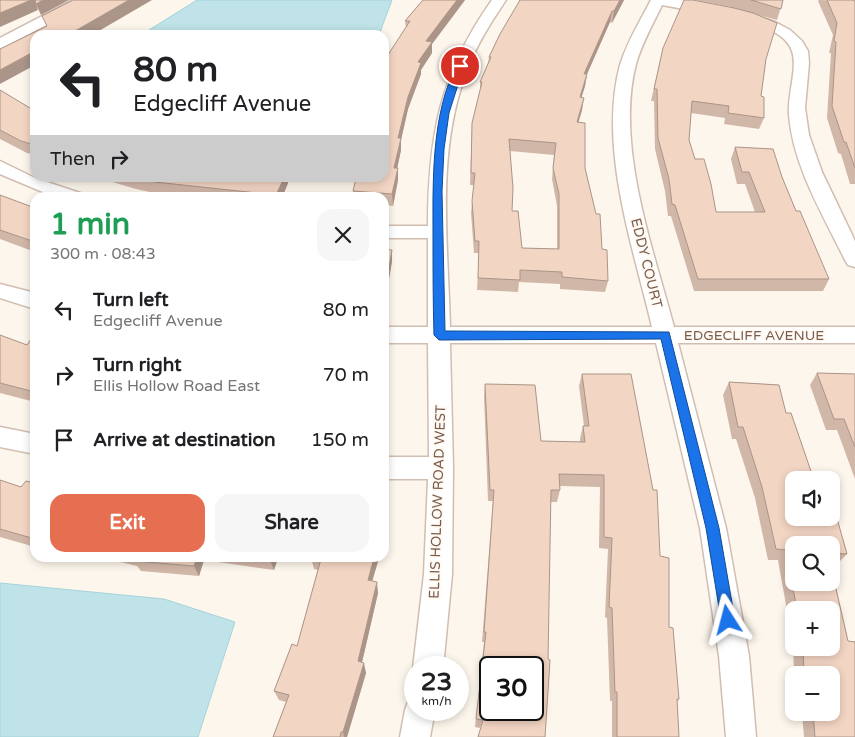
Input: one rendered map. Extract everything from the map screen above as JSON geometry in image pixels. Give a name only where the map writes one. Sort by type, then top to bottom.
[{"type":"street","points":[[0,44],[84,0]]},
{"type":"street","name":"ELLIS HOLLOW ROAD WEST","points":[[429,656],[438,574],[441,468],[438,232],[439,149],[445,113],[454,81],[466,51],[499,0]]},
{"type":"street","points":[[658,0],[752,19],[774,27],[790,38],[800,50],[802,56],[796,96],[797,114],[803,146],[816,180],[855,260]]},
{"type":"street","name":"EDDY COURT","points":[[658,0],[635,45],[622,91],[620,120],[622,153],[629,190],[713,528],[734,656],[741,737]]},
{"type":"street","points":[[0,167],[30,181]]},
{"type":"street","points":[[32,182],[60,192]]},
{"type":"street","points":[[389,232],[438,232]]},
{"type":"street","points":[[0,291],[30,300]]},
{"type":"street","name":"EDGECLIFF AVENUE","points":[[389,335],[855,335]]},
{"type":"street","points":[[0,437],[30,443]]},
{"type":"street","points":[[389,468],[441,468]]},
{"type":"street","points":[[415,737],[418,721]]},
{"type":"water","points":[[197,0],[392,0],[381,30],[149,30]]},
{"type":"water","points":[[0,583],[164,599],[235,622],[198,737],[0,737]]},
{"type":"building","points":[[0,0],[31,0],[0,13]]},
{"type":"building","points":[[35,0],[43,0],[36,4]]},
{"type":"building","points":[[73,0],[129,0],[77,30],[39,30],[47,26],[42,16]]},
{"type":"building","points":[[423,0],[457,0],[426,41],[432,42],[418,62],[421,63],[408,97],[398,138],[401,138],[394,168],[398,168],[392,194],[389,192],[353,191],[355,182],[389,182],[389,53],[410,21],[405,21]]},
{"type":"building","points":[[520,0],[620,0],[614,11],[612,11],[584,74],[587,74],[580,97],[584,98],[577,122],[585,123],[585,168],[596,214],[600,214],[602,249],[607,250],[608,281],[562,277],[562,272],[520,270],[520,280],[478,278],[479,241],[475,241],[472,201],[475,173],[471,173],[472,123],[482,82],[480,82],[500,34]],"holes":[[[509,139],[556,143],[553,168],[559,194],[559,249],[522,248],[518,211],[512,211],[513,188]]]},
{"type":"building","points":[[684,0],[734,8],[753,13],[777,23],[766,59],[761,96],[764,97],[764,118],[728,113],[729,106],[692,101],[689,140],[695,159],[704,159],[716,212],[765,212],[749,172],[742,172],[735,147],[773,149],[796,211],[800,211],[829,279],[698,279],[675,205],[672,204],[669,179],[658,138],[657,89],[654,89],[663,48]]},
{"type":"building","points":[[751,0],[783,0],[781,9]]},
{"type":"building","points":[[827,0],[855,1],[855,168],[832,106],[836,42],[834,41],[837,23]]},
{"type":"building","points":[[30,34],[30,54],[0,70],[0,49]]},
{"type":"building","points":[[0,90],[30,108],[30,144],[0,130]]},
{"type":"building","points":[[155,182],[282,182],[277,192],[248,192]]},
{"type":"building","points":[[0,195],[30,206],[30,240],[0,230]]},
{"type":"building","points":[[389,250],[392,250],[389,267]]},
{"type":"building","points":[[0,335],[27,345],[30,340],[30,391],[0,383]]},
{"type":"building","points":[[817,373],[855,374],[855,447],[844,419],[834,419]]},
{"type":"building","points":[[582,374],[631,374],[653,490],[657,490],[660,556],[669,558],[669,627],[673,628],[679,699],[677,699],[679,737],[617,737],[617,692],[615,692],[612,608],[609,607],[612,538],[604,537],[604,475],[559,474],[560,490],[551,490],[548,659],[550,660],[545,737],[478,737],[483,721],[544,721],[544,656],[483,656],[494,490],[490,490],[485,384],[535,385],[541,441],[585,442],[583,426],[589,426]]},
{"type":"building","points":[[729,382],[779,385],[786,413],[791,413],[811,471],[785,471],[785,526],[839,526],[847,554],[840,554],[840,536],[785,536],[785,550],[776,549],[762,487],[743,427],[738,427]]},
{"type":"building","points":[[0,480],[21,487],[26,481],[30,482],[30,538],[0,529]]},
{"type":"building","points":[[146,562],[196,562],[194,566]]},
{"type":"building","points":[[320,562],[373,562],[368,580],[377,582],[358,661],[364,663],[340,737],[273,737],[289,695],[274,691],[292,644],[297,646]]},
{"type":"building","points":[[794,591],[837,591],[839,601],[795,601]]},
{"type":"building","points":[[840,606],[848,641],[855,642],[855,737],[815,737],[814,721],[840,721],[840,666],[804,666],[803,656],[840,656]]},
{"type":"building","points":[[479,693],[479,719],[476,719]]},
{"type":"route","points":[[460,66],[445,113],[439,149],[437,191],[439,335],[665,335],[713,528],[728,620]]}]
